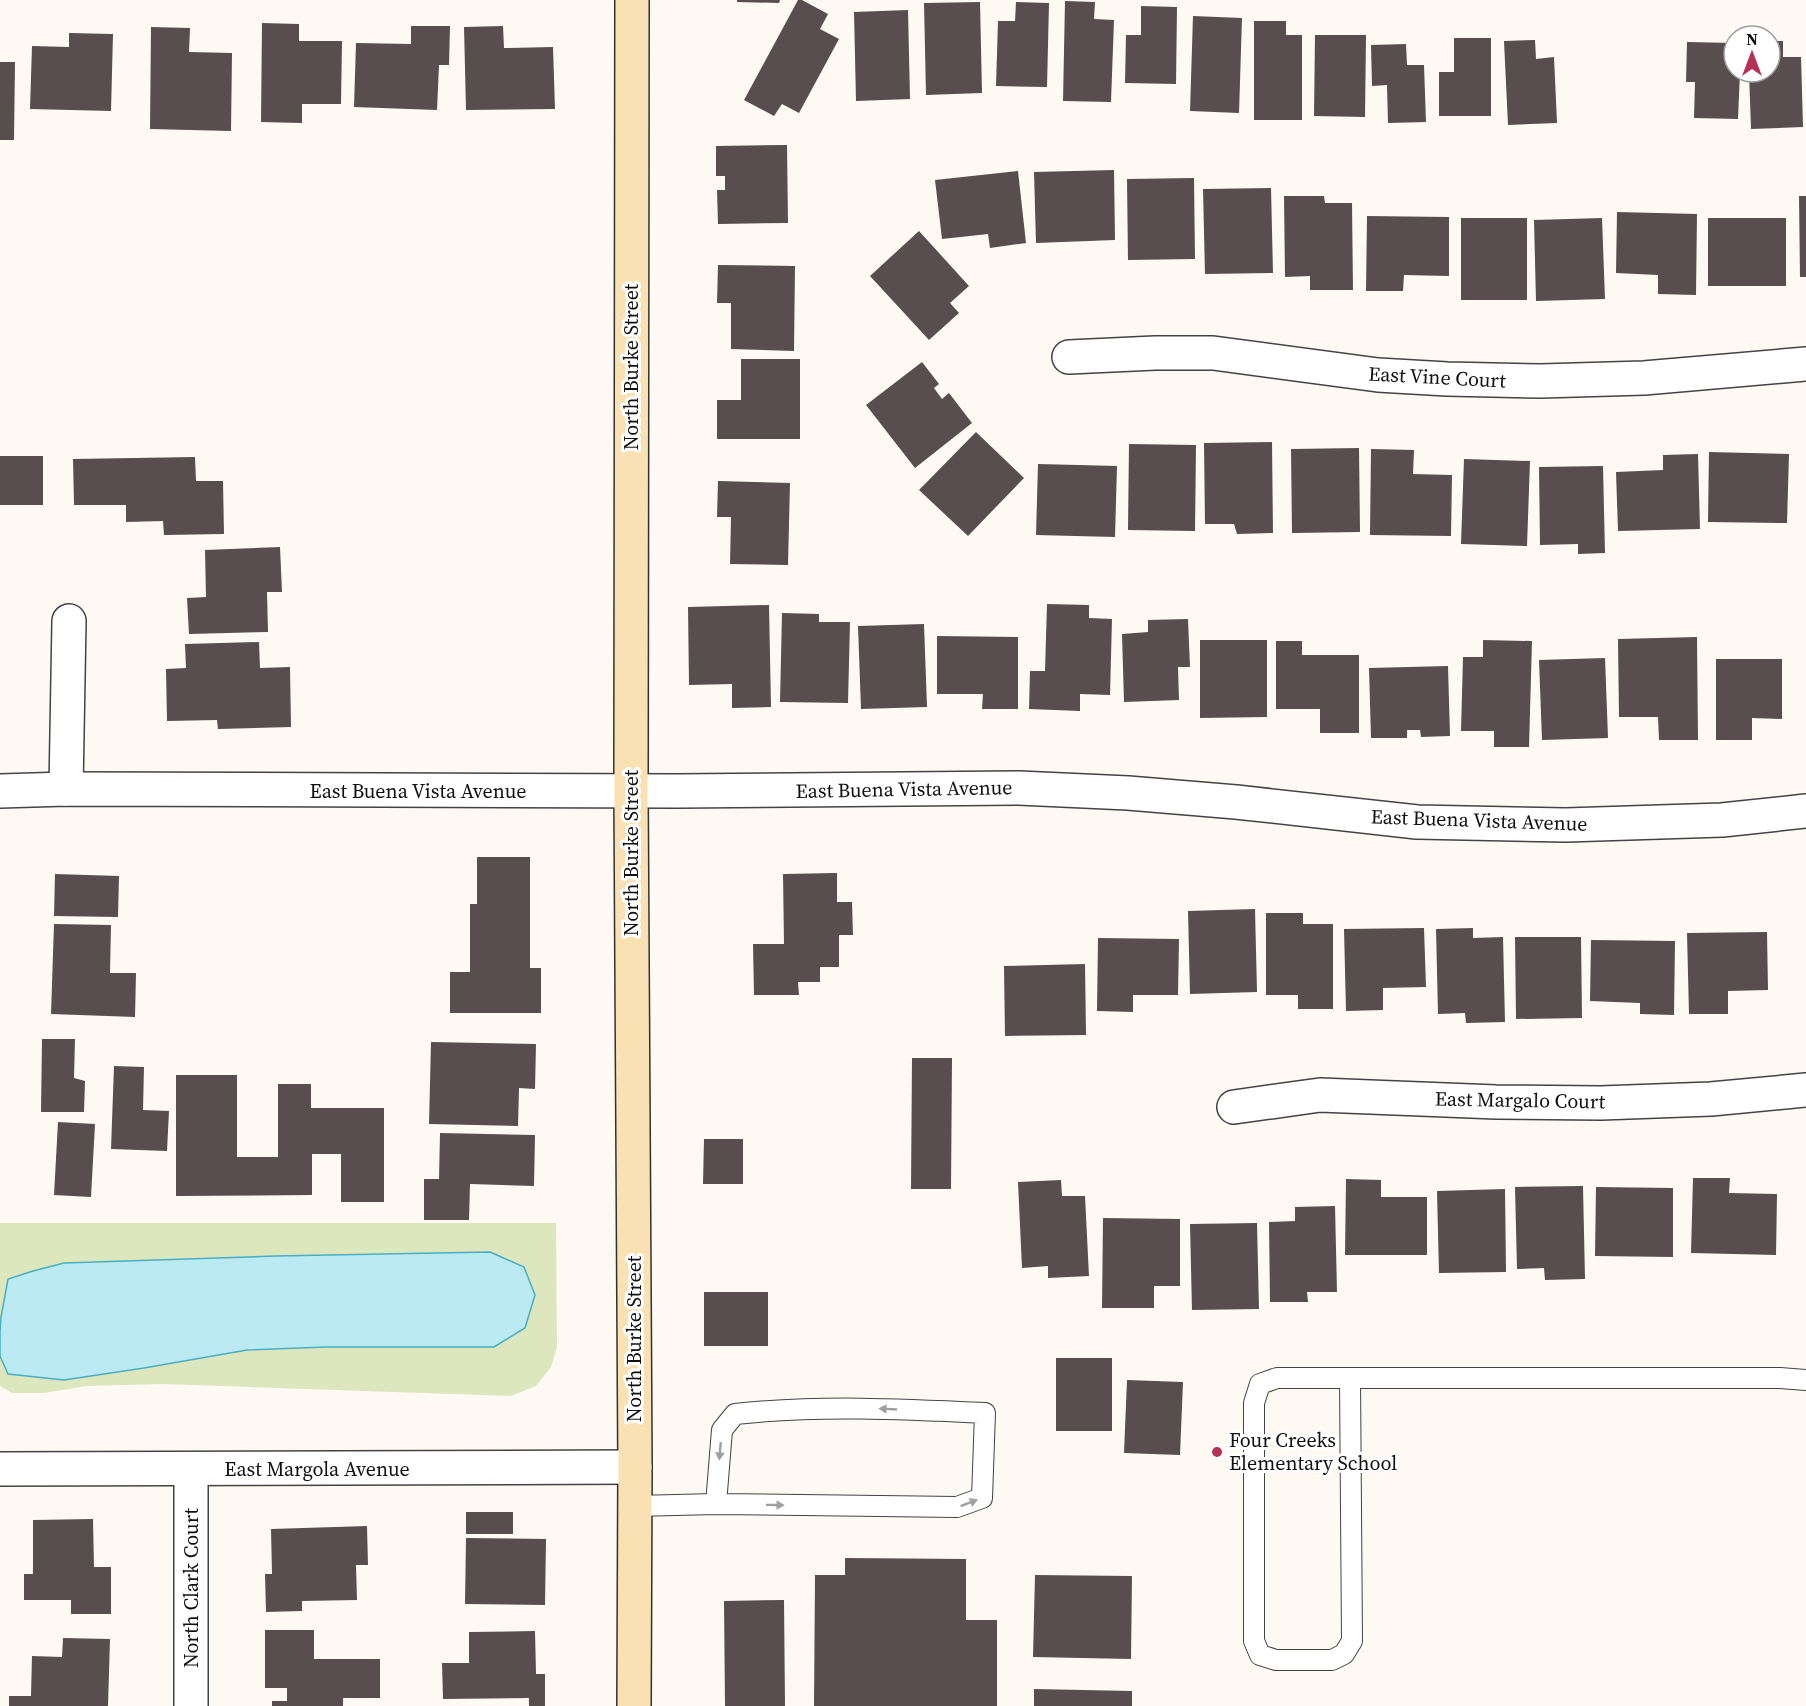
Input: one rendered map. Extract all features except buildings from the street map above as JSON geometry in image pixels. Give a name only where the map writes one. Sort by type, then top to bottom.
[{"type":"street","name":"North Burke Street","points":[[632,0],[631,791],[634,1706]]},
{"type":"street","name":"East Vine Court","points":[[1069,357],[1213,353],[1377,375],[1541,381],[1644,378],[1806,364]]},
{"type":"street","points":[[66,789],[69,621]]},
{"type":"street","name":"East Buena Vista Avenue","points":[[0,791],[66,789],[631,791],[1019,788],[1128,793],[1236,802],[1417,822],[1566,825],[1722,820],[1806,811]]},
{"type":"street","name":"East Margalo Court","points":[[1234,1107],[1320,1095],[1496,1102],[1601,1103],[1711,1099],[1806,1090]]},
{"type":"street","name":"East Margola Avenue","points":[[0,1469],[635,1467]]},
{"type":"street","name":"North Clark Court","points":[[190,1470],[191,1706]]},
{"type":"lane","points":[[1350,1378],[1352,1641],[1344,1654],[1332,1660],[1276,1660],[1260,1655],[1254,1641],[1254,1403],[1260,1384],[1277,1378],[1350,1378],[1780,1378],[1806,1380]]},
{"type":"lane","points":[[635,1506],[716,1504],[957,1507],[982,1498],[985,1413],[878,1408],[769,1410],[735,1414],[722,1430],[716,1504]]},
{"type":"green space","points":[[0,1223],[556,1223],[557,1347],[551,1367],[536,1386],[511,1396],[163,1384],[87,1386],[44,1393],[12,1393],[0,1386]]},
{"type":"water","points":[[490,1252],[524,1267],[535,1295],[525,1328],[494,1347],[326,1347],[247,1350],[64,1380],[8,1374],[0,1356],[1,1317],[8,1279],[64,1263]]},
{"type":"place","name":"Four Creeks Elementary School","points":[[1217,1452]]}]
